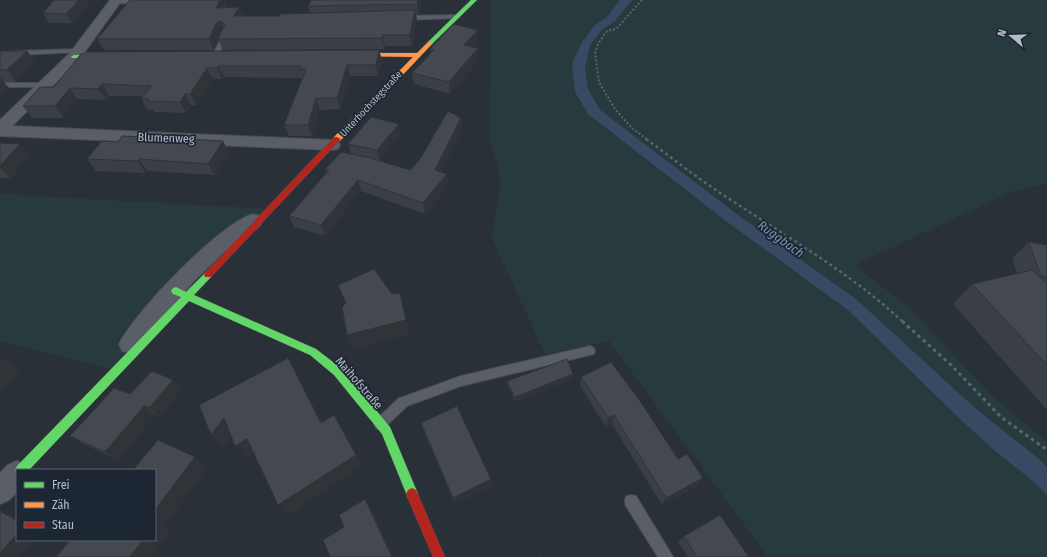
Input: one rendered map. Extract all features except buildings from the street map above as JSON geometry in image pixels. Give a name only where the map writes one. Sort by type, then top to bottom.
[{"type":"street","name":"Unterhochstegstraße","points":[[21,469],[116,371],[129,345],[152,314],[182,293],[206,258],[237,231],[270,211],[329,151],[417,56],[474,0]]},
{"type":"street","points":[[0,130],[77,54],[115,1]]},
{"type":"street","points":[[77,54],[120,57]]},
{"type":"street","points":[[342,54],[405,54],[417,56]]},
{"type":"street","points":[[212,55],[228,55]]},
{"type":"street","name":"Blumenweg","points":[[0,130],[329,151]]},
{"type":"street","name":"Maihofstraße","points":[[182,293],[313,352],[338,372],[386,431],[439,557]]},
{"type":"street","points":[[0,491],[16,475]]},
{"type":"lane","points":[[115,1],[153,2]]},
{"type":"lane","points":[[398,18],[456,17]]},
{"type":"lane","points":[[212,55],[225,35]]},
{"type":"lane","points":[[8,57],[12,53],[77,54]]},
{"type":"lane","points":[[0,85],[45,86]]},
{"type":"lane","points":[[380,424],[403,402],[461,381],[590,351]]},
{"type":"lane","points":[[631,501],[666,557]]},
{"type":"path","points":[[642,0],[616,29],[607,31],[598,44],[595,53],[599,82],[604,94],[633,129],[700,180],[849,276],[882,302],[951,365],[1001,417],[1047,450]]},
{"type":"green space","points":[[491,0],[1047,0],[1047,184],[1013,191],[855,265],[912,310],[991,395],[1047,442],[1047,557],[768,557],[609,341],[545,354],[492,238],[500,187],[498,164],[490,144]]},
{"type":"green space","points":[[0,194],[265,209],[112,369],[0,342]]},
{"type":"water","points":[[620,0],[632,0],[615,21],[603,29],[590,45],[585,68],[588,89],[600,110],[738,215],[856,299],[975,408],[1047,467],[1047,495],[1034,482],[994,450],[960,419],[848,310],[726,221],[588,114],[575,92],[572,64],[582,42],[595,25],[606,18]]},
{"type":"traffic: fast","points":[[430,43],[474,0]]},
{"type":"traffic: fast","points":[[74,57],[109,57]]},
{"type":"traffic: fast","points":[[22,469],[208,275]]},
{"type":"traffic: fast","points":[[176,291],[313,352],[338,372],[386,431],[412,494]]},
{"type":"traffic: slow","points":[[337,139],[430,43]]},
{"type":"traffic: slow","points":[[351,54],[417,55]]},
{"type":"traffic: jam","points":[[208,275],[337,139]]},
{"type":"traffic: jam","points":[[412,494],[439,557]]},
{"type":"water label","name":"Ruggbach","points":[[781,239]]}]
